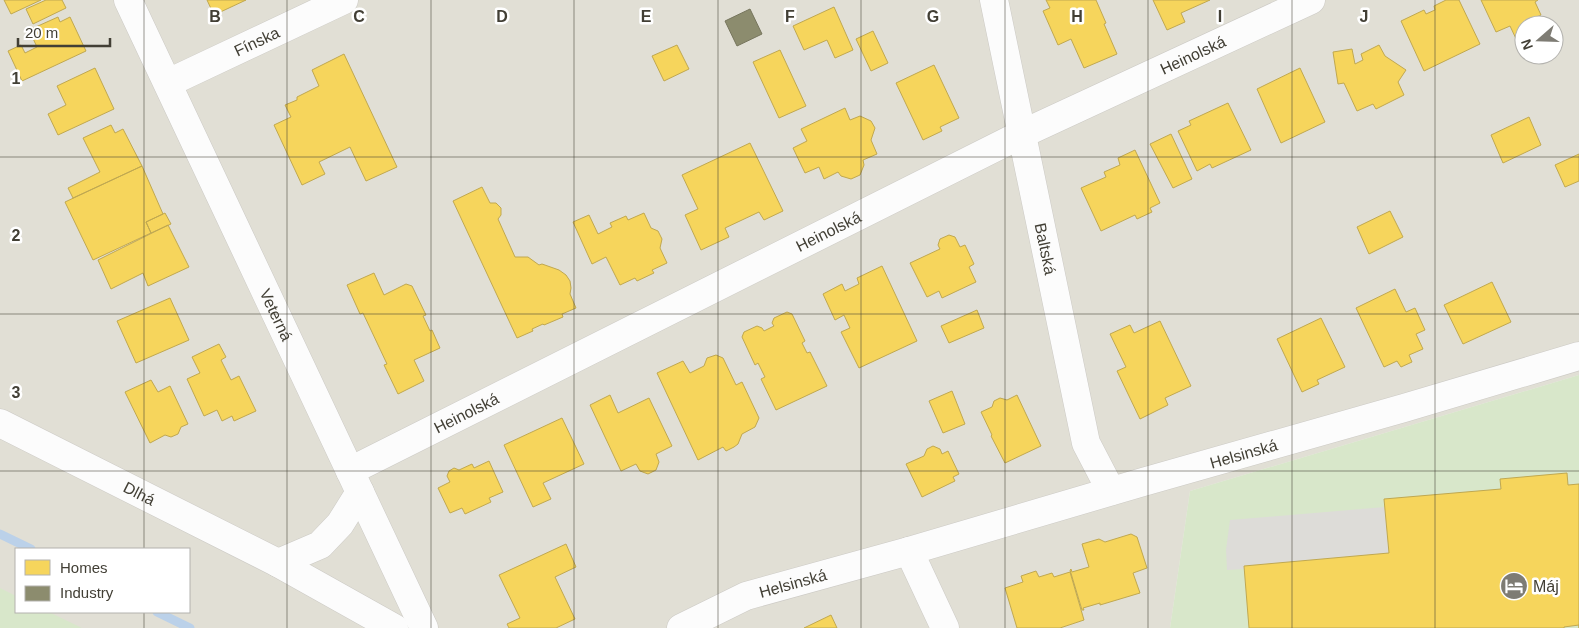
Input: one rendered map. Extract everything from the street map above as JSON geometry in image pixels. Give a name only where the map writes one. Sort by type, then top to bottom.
[{"type":"street","name":"Veterná","points":[[128,0],[424,628]]},
{"type":"street","name":"Fínska","points":[[168,83],[344,0]]},
{"type":"street","name":"Baltská","points":[[994,0],[1086,443],[1111,491]]},
{"type":"street","name":"Heinolská","points":[[355,482],[1022,134],[1311,0]]},
{"type":"street","name":"Helsinská","points":[[681,628],[746,596],[909,551],[1579,356]]},
{"type":"street","name":"Dlhá","points":[[0,423],[278,563],[394,628]]},
{"type":"street","points":[[278,563],[320,545],[340,524],[355,482]]},
{"type":"street","points":[[909,551],[945,628]]},
{"type":"shaded area","points":[[0,0],[1579,0],[1579,375],[1190,491],[1170,628],[0,628]]},
{"type":"shaded area","points":[[1385,507],[1389,553],[1244,566],[1244,569],[1227,570],[1226,550],[1230,520]]},
{"type":"green space","points":[[1579,375],[1579,628],[1170,628],[1190,491]]},
{"type":"green space","points":[[0,588],[15,596],[15,613],[51,613],[82,628],[0,628]]},
{"type":"building: Homes","points":[[4,0],[41,0],[11,14]]},
{"type":"building: Homes","points":[[46,0],[62,0],[66,8],[33,24],[26,9]]},
{"type":"building: Homes","points":[[207,0],[246,0],[214,15]]},
{"type":"building: Homes","points":[[1046,0],[1096,0],[1117,54],[1084,68],[1071,39],[1058,45],[1043,11],[1050,8]]},
{"type":"building: Homes","points":[[1153,0],[1210,0],[1181,13],[1185,22],[1167,30]]},
{"type":"building: Homes","points":[[1446,0],[1459,0],[1480,44],[1424,71],[1401,21],[1424,10],[1426,14],[1435,10],[1434,6]]},
{"type":"building: Homes","points":[[1481,0],[1538,0],[1535,2],[1541,15],[1514,15],[1514,34],[1510,26],[1496,32]]},
{"type":"building: Homes","points":[[834,7],[853,50],[835,58],[827,40],[804,50],[793,26]]},
{"type":"building: Homes","points":[[58,17],[60,22],[70,17],[86,51],[22,81],[8,51],[21,45],[25,53],[37,47],[29,30]]},
{"type":"building: Homes","points":[[873,31],[888,63],[871,71],[856,39]]},
{"type":"building: Homes","points":[[677,45],[689,69],[664,81],[652,56]]},
{"type":"building: Homes","points":[[1379,45],[1385,56],[1406,70],[1398,82],[1404,95],[1376,109],[1373,104],[1357,111],[1344,83],[1338,84],[1333,52],[1352,49],[1355,64],[1363,60],[1361,54]]},
{"type":"building: Homes","points":[[780,50],[806,106],[779,118],[753,62]]},
{"type":"building: Homes","points":[[344,54],[397,167],[366,181],[350,147],[319,162],[325,174],[302,185],[274,125],[291,117],[285,105],[319,86],[312,70]]},
{"type":"building: Homes","points":[[934,65],[959,118],[940,127],[942,131],[923,140],[896,83]]},
{"type":"building: Homes","points":[[95,68],[114,109],[58,135],[48,114],[66,105],[57,86]]},
{"type":"building: Homes","points":[[1300,68],[1325,122],[1281,143],[1257,89]]},
{"type":"building: Homes","points":[[1228,103],[1251,150],[1212,168],[1210,164],[1197,171],[1178,131],[1191,125],[1189,121]]},
{"type":"building: Homes","points":[[845,108],[850,120],[860,116],[871,121],[875,128],[871,140],[877,154],[863,160],[864,165],[860,175],[851,179],[841,176],[838,172],[824,179],[819,167],[805,173],[793,148],[807,141],[801,129]]},
{"type":"building: Homes","points":[[1529,117],[1541,145],[1503,163],[1491,135]]},
{"type":"building: Homes","points":[[111,125],[115,133],[123,129],[142,166],[73,198],[68,188],[100,172],[83,138]]},
{"type":"building: Homes","points":[[1171,134],[1192,179],[1173,188],[1150,144]]},
{"type":"building: Homes","points":[[750,143],[783,211],[764,220],[759,212],[725,228],[729,237],[701,250],[685,215],[698,209],[682,175]]},
{"type":"building: Homes","points":[[1135,150],[1160,203],[1150,208],[1152,212],[1137,219],[1135,215],[1101,231],[1081,188],[1106,177],[1104,172],[1120,165],[1118,158]]},
{"type":"building: Homes","points":[[1579,154],[1579,181],[1565,187],[1555,165]]},
{"type":"building: Homes","points":[[142,166],[163,214],[146,222],[151,233],[93,260],[65,202]]},
{"type":"building: Homes","points":[[482,187],[490,203],[496,203],[501,208],[501,215],[498,219],[515,257],[528,257],[539,265],[542,264],[559,270],[570,281],[570,294],[576,308],[562,314],[563,317],[532,329],[533,331],[517,338],[453,201]]},
{"type":"building: Homes","points":[[1390,211],[1403,237],[1369,254],[1357,227]]},
{"type":"building: Homes","points":[[165,213],[171,224],[151,233],[146,222]]},
{"type":"building: Homes","points":[[644,213],[651,228],[658,231],[662,239],[660,248],[667,263],[652,270],[654,273],[637,281],[635,278],[620,285],[606,257],[592,264],[573,222],[589,215],[598,234],[612,227],[610,223],[626,216],[628,220]]},
{"type":"building: Homes","points":[[168,225],[189,267],[148,286],[143,273],[111,289],[98,260]]},
{"type":"building: Homes","points":[[949,235],[955,237],[960,247],[965,245],[974,264],[969,267],[976,282],[942,298],[939,291],[927,297],[910,263],[940,249],[938,245],[940,239]]},
{"type":"building: Homes","points":[[882,266],[917,341],[859,368],[841,332],[850,328],[844,315],[835,320],[823,294],[842,284],[845,291],[859,284],[857,278]]},
{"type":"building: Homes","points":[[374,273],[384,295],[406,284],[412,286],[426,315],[423,316],[440,348],[414,360],[424,381],[398,394],[384,365],[387,364],[363,313],[360,314],[347,285]]},
{"type":"building: Homes","points":[[1492,282],[1511,322],[1463,344],[1444,305]]},
{"type":"building: Homes","points":[[1395,289],[1406,312],[1415,308],[1425,330],[1416,334],[1423,349],[1409,355],[1412,362],[1401,367],[1397,361],[1384,367],[1356,308]]},
{"type":"building: Homes","points":[[170,298],[189,340],[136,363],[117,321]]},
{"type":"building: Homes","points":[[977,310],[984,328],[949,343],[941,326]]},
{"type":"building: Homes","points":[[787,312],[792,314],[805,341],[802,343],[807,353],[810,352],[827,386],[776,410],[761,379],[765,377],[758,363],[755,365],[742,337],[744,332],[757,326],[764,331],[774,326],[772,323],[774,318]]},
{"type":"building: Homes","points":[[1321,318],[1345,367],[1317,380],[1319,384],[1302,392],[1277,339]]},
{"type":"building: Homes","points":[[1160,321],[1191,386],[1165,398],[1168,405],[1140,419],[1117,371],[1126,367],[1110,334],[1130,325],[1134,333]]},
{"type":"building: Homes","points":[[219,344],[226,357],[221,360],[231,380],[239,376],[256,411],[234,421],[232,416],[222,421],[217,410],[204,416],[187,379],[200,373],[192,357]]},
{"type":"building: Homes","points":[[716,355],[723,358],[736,385],[742,382],[759,418],[755,427],[742,434],[738,444],[734,447],[726,451],[723,447],[698,460],[657,373],[683,361],[690,373],[704,366],[707,358]]},
{"type":"building: Homes","points":[[151,380],[158,392],[170,386],[188,424],[181,427],[178,434],[171,437],[165,435],[150,443],[125,392]]},
{"type":"building: Homes","points":[[952,391],[965,424],[943,433],[929,401]]},
{"type":"building: Homes","points":[[610,395],[618,413],[649,398],[672,446],[656,454],[659,462],[656,470],[648,474],[640,471],[636,464],[621,471],[590,405]]},
{"type":"building: Homes","points":[[1017,395],[1041,446],[1005,463],[981,412],[992,407],[994,401],[1000,398],[1007,400]]},
{"type":"building: Homes","points":[[562,418],[584,464],[543,483],[551,499],[533,507],[504,445]]},
{"type":"building: Homes","points":[[933,446],[940,449],[942,454],[948,451],[959,474],[953,477],[955,481],[922,497],[906,464],[924,456],[927,449]]},
{"type":"building: Homes","points":[[489,461],[503,492],[489,498],[491,502],[465,514],[462,508],[450,513],[438,488],[450,482],[447,476],[449,471],[454,468],[459,470],[472,464],[474,468]]},
{"type":"building: Homes","points":[[1567,473],[1568,485],[1579,484],[1579,625],[1564,628],[1249,628],[1244,566],[1389,553],[1384,499],[1501,489],[1500,479]]},
{"type":"building: Homes","points":[[1131,534],[1137,537],[1147,568],[1133,573],[1140,593],[1100,605],[1100,603],[1083,608],[1084,610],[1082,610],[1070,570],[1072,572],[1089,567],[1082,544],[1099,539],[1105,542]]},
{"type":"building: Homes","points":[[566,544],[576,567],[555,577],[575,619],[556,628],[509,628],[507,624],[520,618],[499,575]]},
{"type":"building: Homes","points":[[1036,571],[1039,577],[1052,573],[1054,577],[1070,572],[1084,620],[1060,628],[1017,628],[1005,588],[1023,582],[1021,576]]},
{"type":"building: Homes","points":[[831,615],[837,628],[804,628]]},
{"type":"building: Industry","points":[[750,9],[762,34],[737,46],[725,21]]},
{"type":"waterway","points":[[0,534],[29,548]]},
{"type":"waterway","points":[[159,613],[190,628]]},
{"type":"place","name":"Máj","points":[[1514,586]]}]
